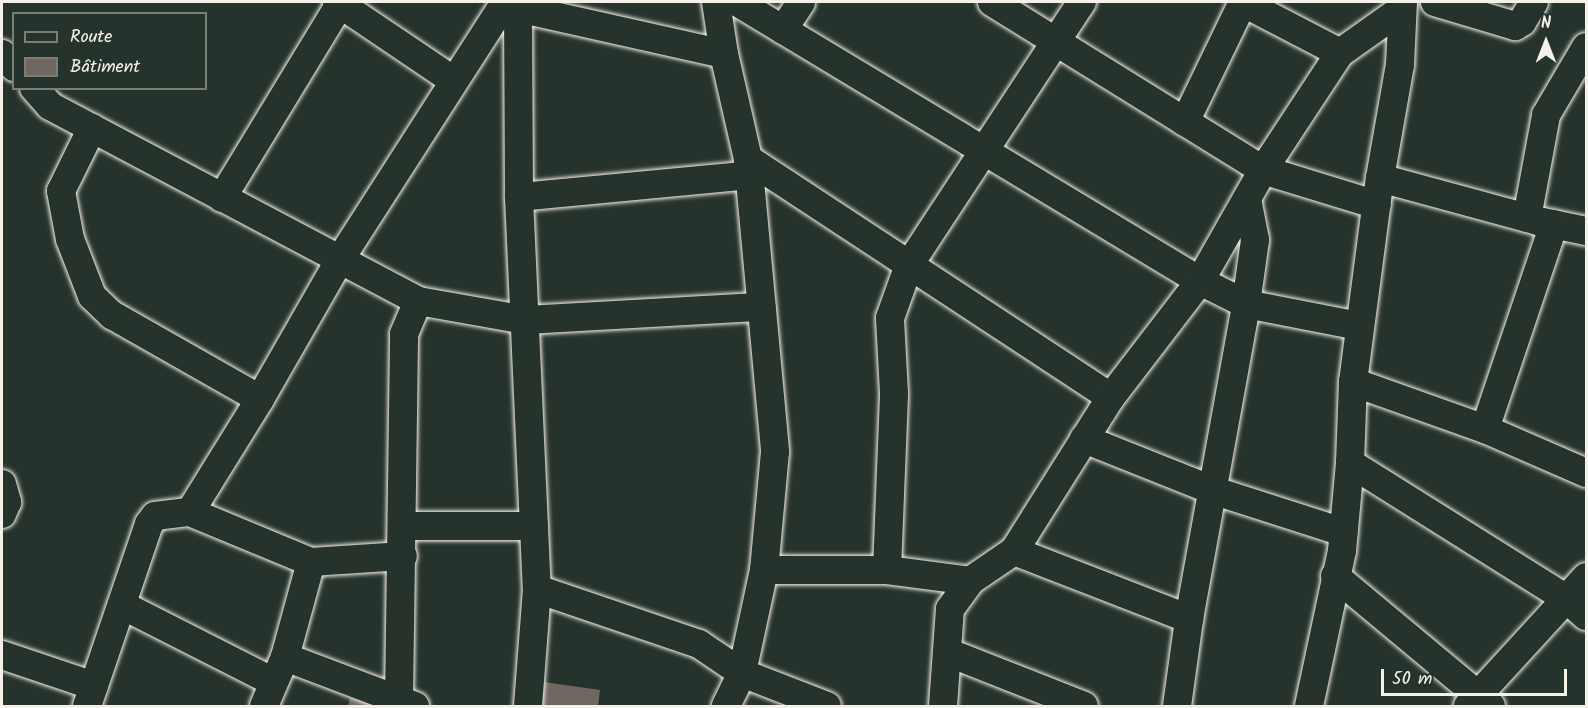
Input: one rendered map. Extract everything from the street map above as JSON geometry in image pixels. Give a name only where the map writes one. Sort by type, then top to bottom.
[{"type":"street","points":[[716,2],[724,54],[749,167],[775,452],[764,570],[742,673],[726,706]]},
{"type":"street","points":[[737,2],[1200,281],[1246,304],[1359,326]]},
{"type":"street","points":[[783,30],[801,2]]},
{"type":"street","points":[[992,2],[1263,170],[1587,231]]},
{"type":"street","points":[[887,570],[894,393],[890,318],[909,265],[1082,2]]},
{"type":"street","points":[[1185,122],[1243,2],[1340,53]]},
{"type":"street","points":[[1435,2],[1515,26],[1522,22],[1534,2]]},
{"type":"street","points":[[222,198],[338,3],[454,81]]},
{"type":"street","points":[[512,4],[724,54]]},
{"type":"street","points":[[190,512],[260,399],[339,261],[454,81],[512,4]]},
{"type":"street","points":[[512,4],[537,589],[528,706]]},
{"type":"street","points":[[943,706],[950,609],[970,582],[1014,551],[1111,397],[1200,281],[1263,170],[1340,53],[1402,5]]},
{"type":"street","points":[[1309,706],[1342,551],[1359,326],[1378,191],[1400,65],[1402,5]]},
{"type":"street","points":[[1527,218],[1546,116],[1587,47]]},
{"type":"street","points":[[36,90],[50,106],[418,301],[526,320],[762,307]]},
{"type":"street","points":[[92,128],[61,191],[70,239],[92,296],[112,315],[260,399]]},
{"type":"street","points":[[519,197],[749,167],[909,265],[1111,397]]},
{"type":"street","points":[[1177,706],[1189,619],[1246,304],[1255,240],[1247,199]]},
{"type":"street","points":[[1485,429],[1554,224]]},
{"type":"street","points":[[122,605],[274,682],[407,703],[403,556],[404,334],[418,301]]},
{"type":"street","points":[[1353,382],[1485,429],[1587,473]]},
{"type":"street","points":[[1084,439],[1212,490],[1342,532]]},
{"type":"street","points":[[1350,463],[1578,608]]},
{"type":"street","points":[[2,484],[7,502],[2,514]]},
{"type":"street","points":[[2,655],[90,696],[149,524],[155,516],[163,514],[190,512],[311,562],[403,556]]},
{"type":"street","points":[[403,526],[534,526]]},
{"type":"street","points":[[1014,551],[1189,619]]},
{"type":"street","points":[[274,682],[311,562]]},
{"type":"street","points":[[764,570],[887,570],[970,582]]},
{"type":"street","points":[[1335,576],[1479,703],[1578,608],[1587,577]]},
{"type":"street","points":[[537,589],[699,644],[742,673],[827,706]]},
{"type":"street","points":[[947,652],[1084,706]]},
{"type":"building","points":[[544,682],[600,690],[598,706],[540,706]]},
{"type":"building","points":[[350,698],[392,705],[392,706],[348,706]]}]
